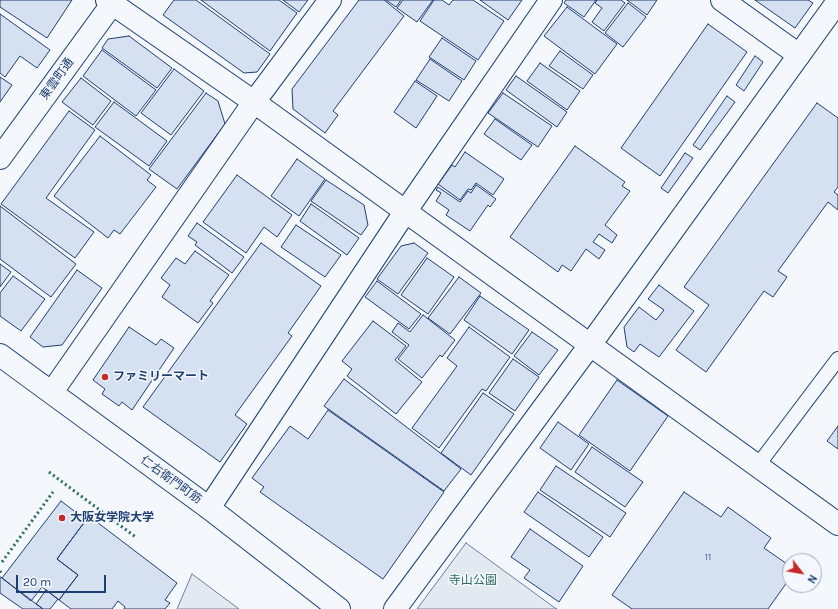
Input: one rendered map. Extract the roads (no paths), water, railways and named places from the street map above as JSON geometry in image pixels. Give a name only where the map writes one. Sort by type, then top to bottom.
[{"type":"street","points":[[52,392],[254,102],[330,0]]},
{"type":"street","points":[[209,508],[405,212],[551,0]]},
{"type":"street","points":[[722,0],[799,55]]},
{"type":"street","points":[[112,1],[838,524]]},
{"type":"street","name":"東雲町通","points":[[0,158],[112,1]]},
{"type":"street","points":[[395,609],[590,345],[838,1]]},
{"type":"street","name":"仁右衛門町筋","points":[[0,356],[52,392],[209,508],[339,609]]},
{"type":"lane","points":[[758,465],[838,359]]},
{"type":"place","name":"ファミリーマート","points":[[105,377]]},
{"type":"place","name":"大阪女学院大学","points":[[62,518]]},
{"type":"park label","name":"寺山公園","points":[[473,581]]}]
